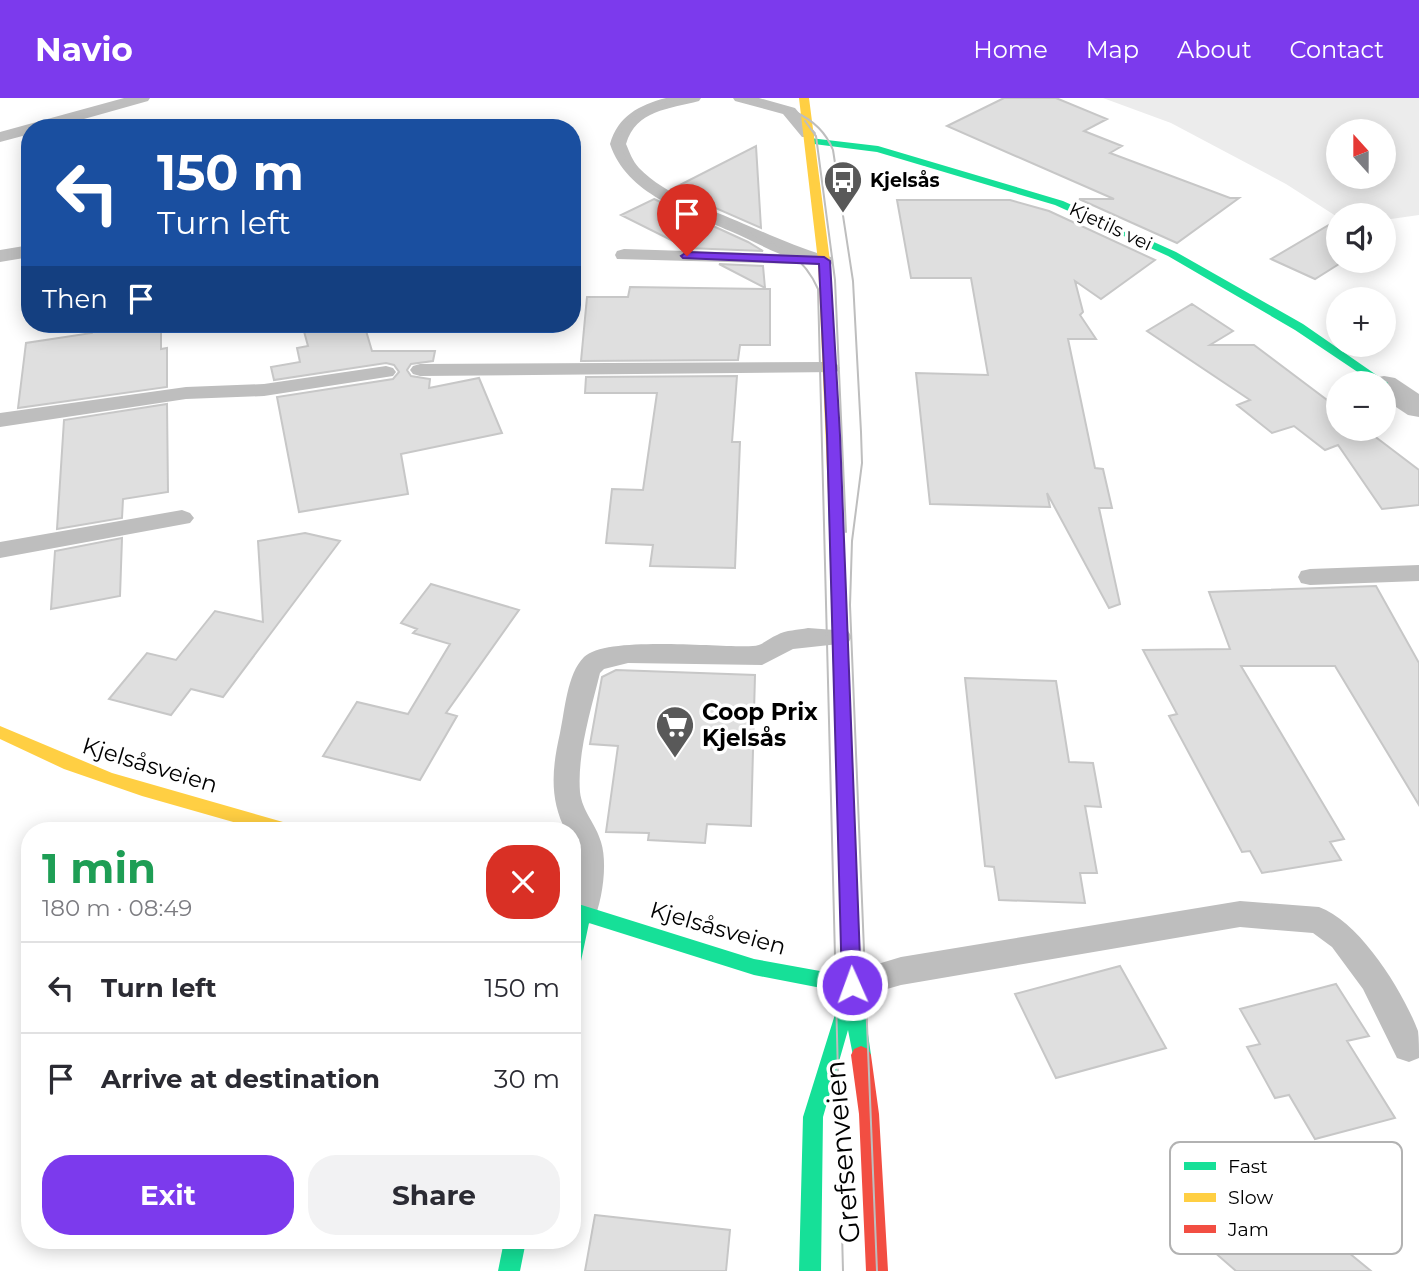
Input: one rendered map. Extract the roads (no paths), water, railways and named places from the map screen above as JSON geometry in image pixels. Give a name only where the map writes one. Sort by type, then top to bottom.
[{"type":"street","points":[[804,98],[824,261],[830,368],[852,985]]},
{"type":"street","name":"Kjetils vei","points":[[809,137],[878,149],[1059,203],[1172,254],[1299,327],[1364,371]]},
{"type":"street","name":"Kjetils vei","points":[[1396,393],[1419,408]]},
{"type":"street","name":"Kjelsåsveien","points":[[0,732],[31,750],[71,767],[259,822]]},
{"type":"street","name":"Kjelsåsveien","points":[[581,913],[754,967],[852,985]]},
{"type":"street","name":"Grefsenveien","points":[[810,1271],[813,1117],[852,985]]},
{"type":"street","name":"Grefsenveien","points":[[852,985],[869,1114],[877,1271]]},
{"type":"street","points":[[509,1271],[513,1249]]},
{"type":"lane","points":[[66,119],[142,98]]},
{"type":"lane","points":[[693,98],[649,109],[624,126],[618,144],[627,164],[655,188],[687,205],[795,255],[824,261]]},
{"type":"lane","points":[[741,98],[789,111],[809,137]]},
{"type":"lane","points":[[0,137],[21,131]]},
{"type":"lane","points":[[0,256],[21,252]]},
{"type":"lane","points":[[624,256],[824,261]]},
{"type":"lane","points":[[420,370],[830,368]]},
{"type":"lane","points":[[0,420],[186,393],[264,390],[386,372]]},
{"type":"lane","points":[[0,550],[182,519]]},
{"type":"lane","points":[[1310,577],[1419,573]]},
{"type":"lane","points":[[576,822],[566,792],[569,753],[588,670],[596,661],[628,654],[716,658],[762,656],[786,641],[808,637],[839,637]]},
{"type":"lane","points":[[581,831],[587,842],[589,864],[581,896]]},
{"type":"lane","points":[[852,985],[901,971],[1240,915],[1319,920],[1343,938],[1374,979],[1409,1046]]},
{"type":"tram line","points":[[693,98],[650,108],[630,118],[620,135],[623,154],[636,172],[658,189],[789,253],[804,266],[818,289],[843,1271]]},
{"type":"tram line","points":[[741,98],[769,103],[795,112],[807,118],[826,137],[833,150],[853,281],[862,463],[852,541],[850,605],[877,1271]]},
{"type":"tram line","points":[[805,121],[816,136],[835,280],[846,532]]},
{"type":"place","name":"Kjelsås","points":[[843,214]]},
{"type":"place","name":"Coop Prix Kjelsås","points":[[675,759]]}]
